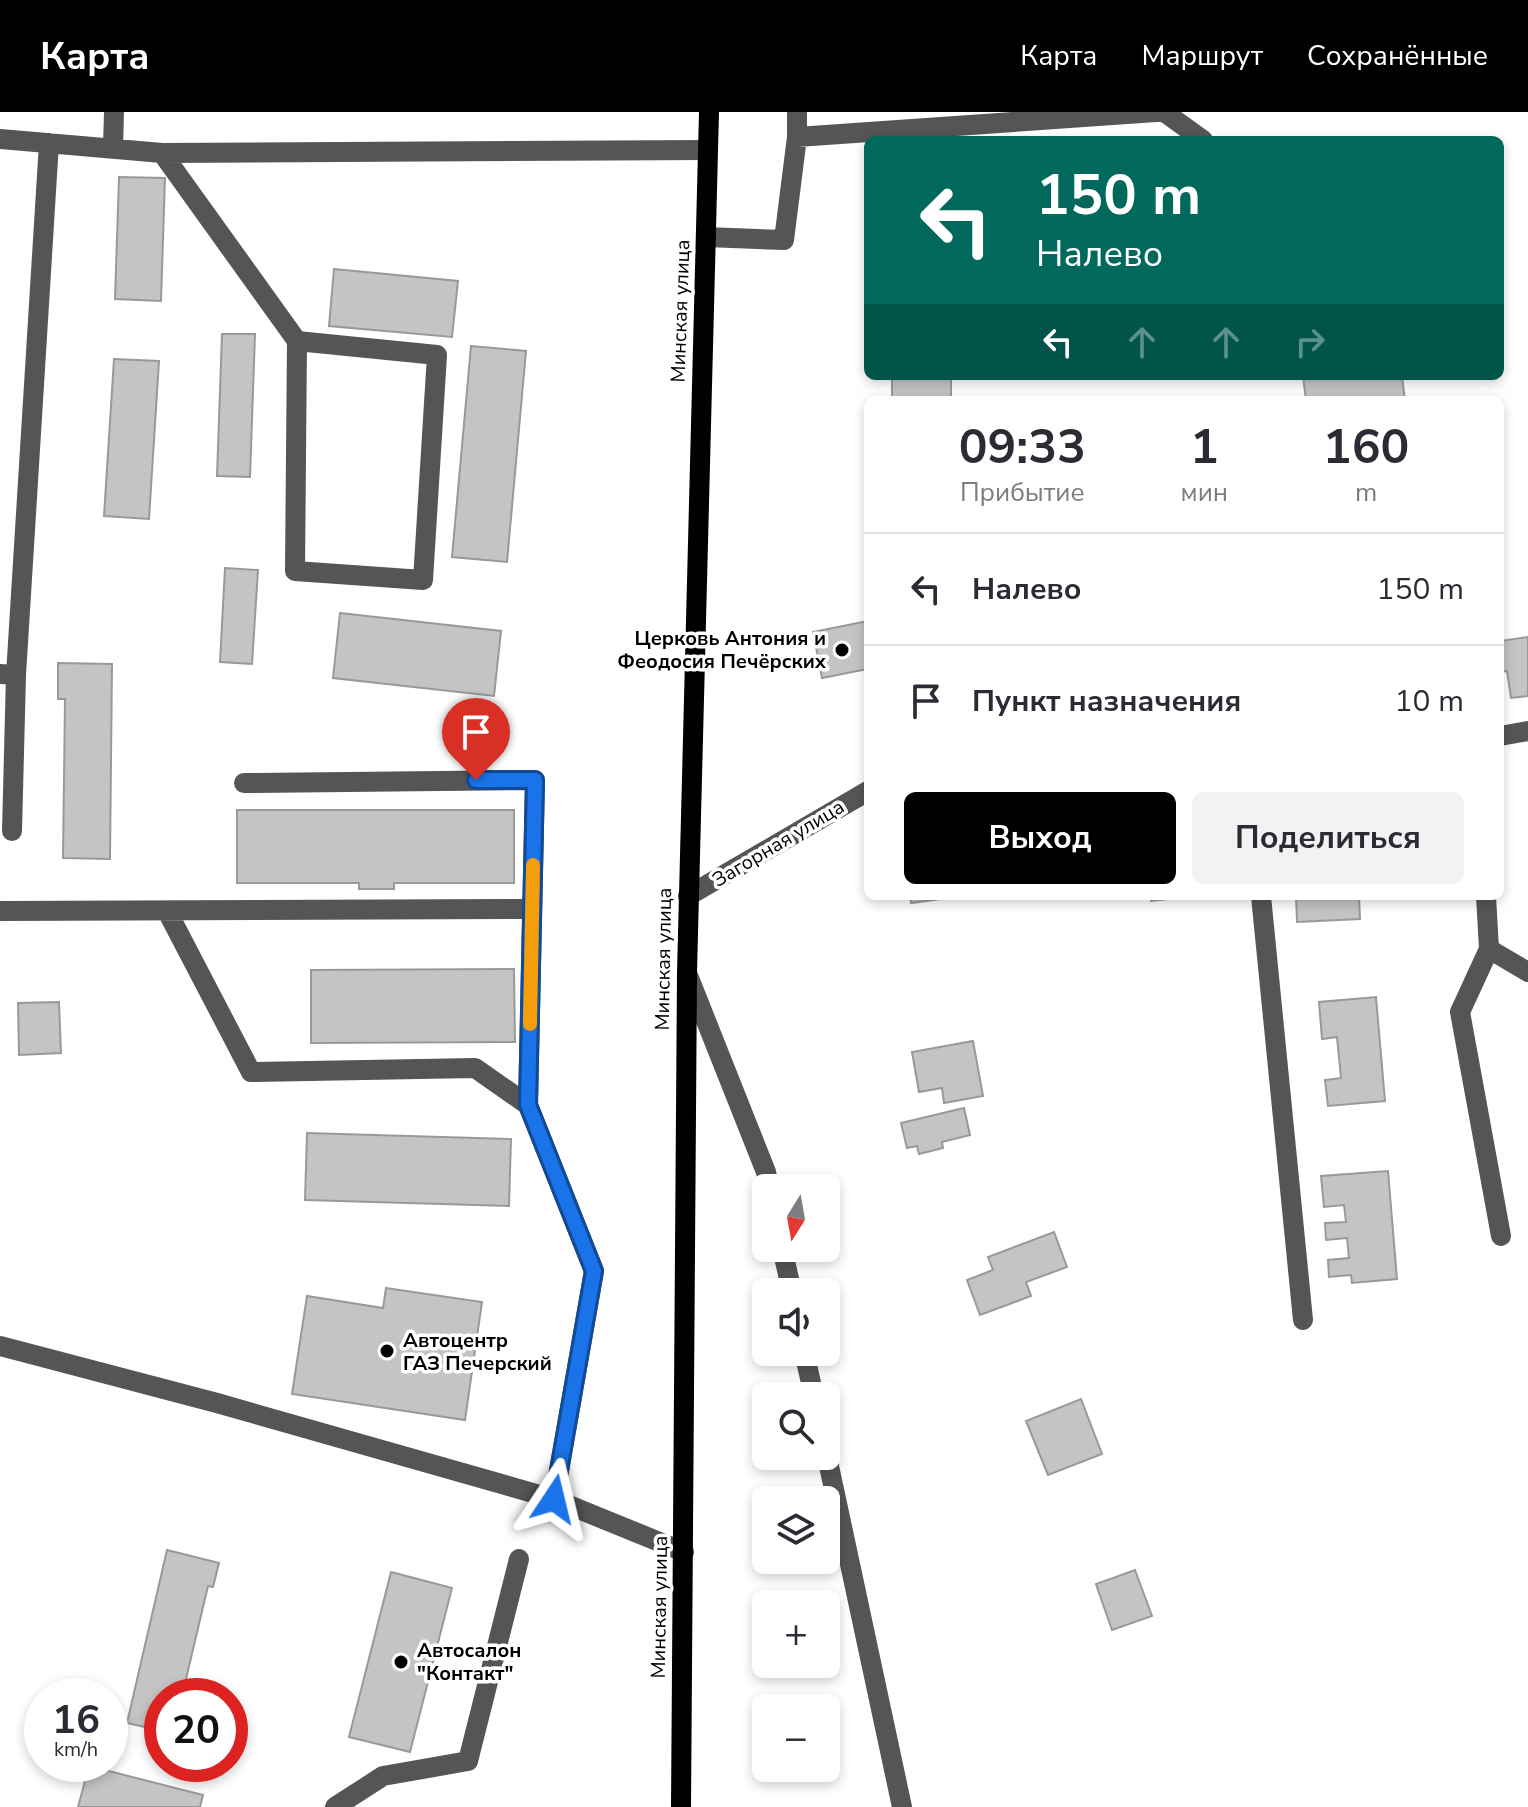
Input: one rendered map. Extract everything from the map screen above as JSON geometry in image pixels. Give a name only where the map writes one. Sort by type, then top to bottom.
[{"type":"main road","name":"Минская улица","points":[[681,1807],[688,896],[709,112]]},
{"type":"street","points":[[113,148],[114,112]]},
{"type":"street","points":[[706,237],[784,240],[797,137],[797,112]]},
{"type":"street","points":[[797,137],[959,118],[1156,112]]},
{"type":"street","points":[[1164,112],[1197,136]]},
{"type":"street","points":[[0,139],[162,153],[708,150]]},
{"type":"street","points":[[12,831],[8,675],[49,143]]},
{"type":"street","points":[[162,153],[297,341],[295,571],[423,580],[437,355],[297,341]]},
{"type":"street","points":[[1504,735],[1528,731]]},
{"type":"street","points":[[244,783],[535,780],[528,1105],[594,1271],[554,1499]]},
{"type":"street","name":"Загорная улица","points":[[688,896],[864,792]]},
{"type":"street","points":[[1261,900],[1303,1320]]},
{"type":"street","points":[[1486,900],[1489,949],[1460,1012],[1501,1236]]},
{"type":"street","points":[[0,911],[532,909]]},
{"type":"street","points":[[167,911],[251,1072],[475,1068],[528,1105]]},
{"type":"street","points":[[1489,949],[1528,972]]},
{"type":"street","points":[[687,973],[766,1174]]},
{"type":"street","points":[[0,1346],[217,1403],[554,1499],[684,1552]]},
{"type":"street","points":[[830,1470],[902,1807]]},
{"type":"street","points":[[335,1807],[383,1776],[468,1761],[519,1559]]},
{"type":"building","points":[[119,177],[165,178],[161,301],[115,299]]},
{"type":"building","points":[[334,269],[458,281],[452,337],[329,326]]},
{"type":"building","points":[[222,334],[255,334],[250,477],[217,476]]},
{"type":"building","points":[[471,346],[526,351],[507,562],[452,557]]},
{"type":"building","points":[[114,359],[159,361],[149,519],[104,516]]},
{"type":"building","points":[[892,380],[951,380],[951,396],[892,396]]},
{"type":"building","points":[[1304,380],[1402,380],[1404,396],[1306,396]]},
{"type":"building","points":[[225,568],[258,570],[252,664],[220,662]]},
{"type":"building","points":[[340,613],[501,631],[494,696],[333,678]]},
{"type":"building","name":"Церковь Антония и Феодосия Печёрских","points":[[864,622],[864,670],[822,678],[813,632]]},
{"type":"building","points":[[1528,637],[1528,696],[1511,698],[1507,671],[1504,671],[1504,640]]},
{"type":"building","points":[[58,663],[112,664],[110,859],[63,858],[65,699],[58,699]]},
{"type":"building","points":[[237,810],[514,810],[514,883],[394,883],[394,889],[359,889],[359,883],[237,883]]},
{"type":"building","points":[[1296,900],[1359,900],[1360,919],[1297,922]]},
{"type":"building","points":[[514,969],[515,1042],[311,1043],[311,970]]},
{"type":"building","points":[[1376,997],[1385,1101],[1328,1106],[1325,1080],[1341,1078],[1337,1037],[1322,1039],[1319,1002]]},
{"type":"building","points":[[59,1002],[61,1053],[19,1055],[18,1003]]},
{"type":"building","points":[[973,1041],[983,1096],[944,1103],[942,1088],[919,1092],[912,1052]]},
{"type":"building","points":[[964,1108],[970,1135],[942,1142],[943,1148],[919,1154],[917,1146],[907,1148],[901,1123]]},
{"type":"building","points":[[307,1133],[511,1139],[509,1206],[305,1200]]},
{"type":"building","points":[[1388,1171],[1397,1279],[1352,1283],[1351,1275],[1329,1277],[1328,1260],[1349,1258],[1347,1238],[1326,1240],[1325,1223],[1346,1222],[1344,1205],[1324,1207],[1321,1176]]},
{"type":"building","points":[[1054,1232],[1067,1267],[1026,1282],[1031,1296],[980,1315],[967,1280],[993,1270],[988,1257]]},
{"type":"building","name":"Автоцентр ГАЗ Печерский","points":[[386,1288],[482,1302],[465,1420],[292,1394],[307,1296],[383,1308]]},
{"type":"building","points":[[1081,1399],[1102,1454],[1048,1475],[1026,1421]]},
{"type":"building","points":[[167,1550],[219,1563],[213,1587],[208,1586],[186,1678],[144,1678],[144,1727],[128,1723]]},
{"type":"building","points":[[1135,1570],[1152,1616],[1112,1630],[1096,1584]]},
{"type":"building","name":"Автосалон \"Контакт\"","points":[[391,1572],[452,1588],[410,1752],[349,1737]]},
{"type":"building","points":[[128,1776],[203,1795],[200,1807],[78,1807],[85,1782],[128,1782]]},
{"type":"slow traffic","points":[[530,1024],[533,865]]},
{"type":"place","name":"Церковь Антония и Феодосия Печёрских","points":[[842,650]]},
{"type":"place","name":"Автоцентр ГАЗ Печерский","points":[[387,1351]]},
{"type":"place","name":"Автосалон \"Контакт\"","points":[[401,1662]]},
{"type":"route","points":[[476,780],[535,780],[528,1105],[594,1271],[554,1499]]}]
